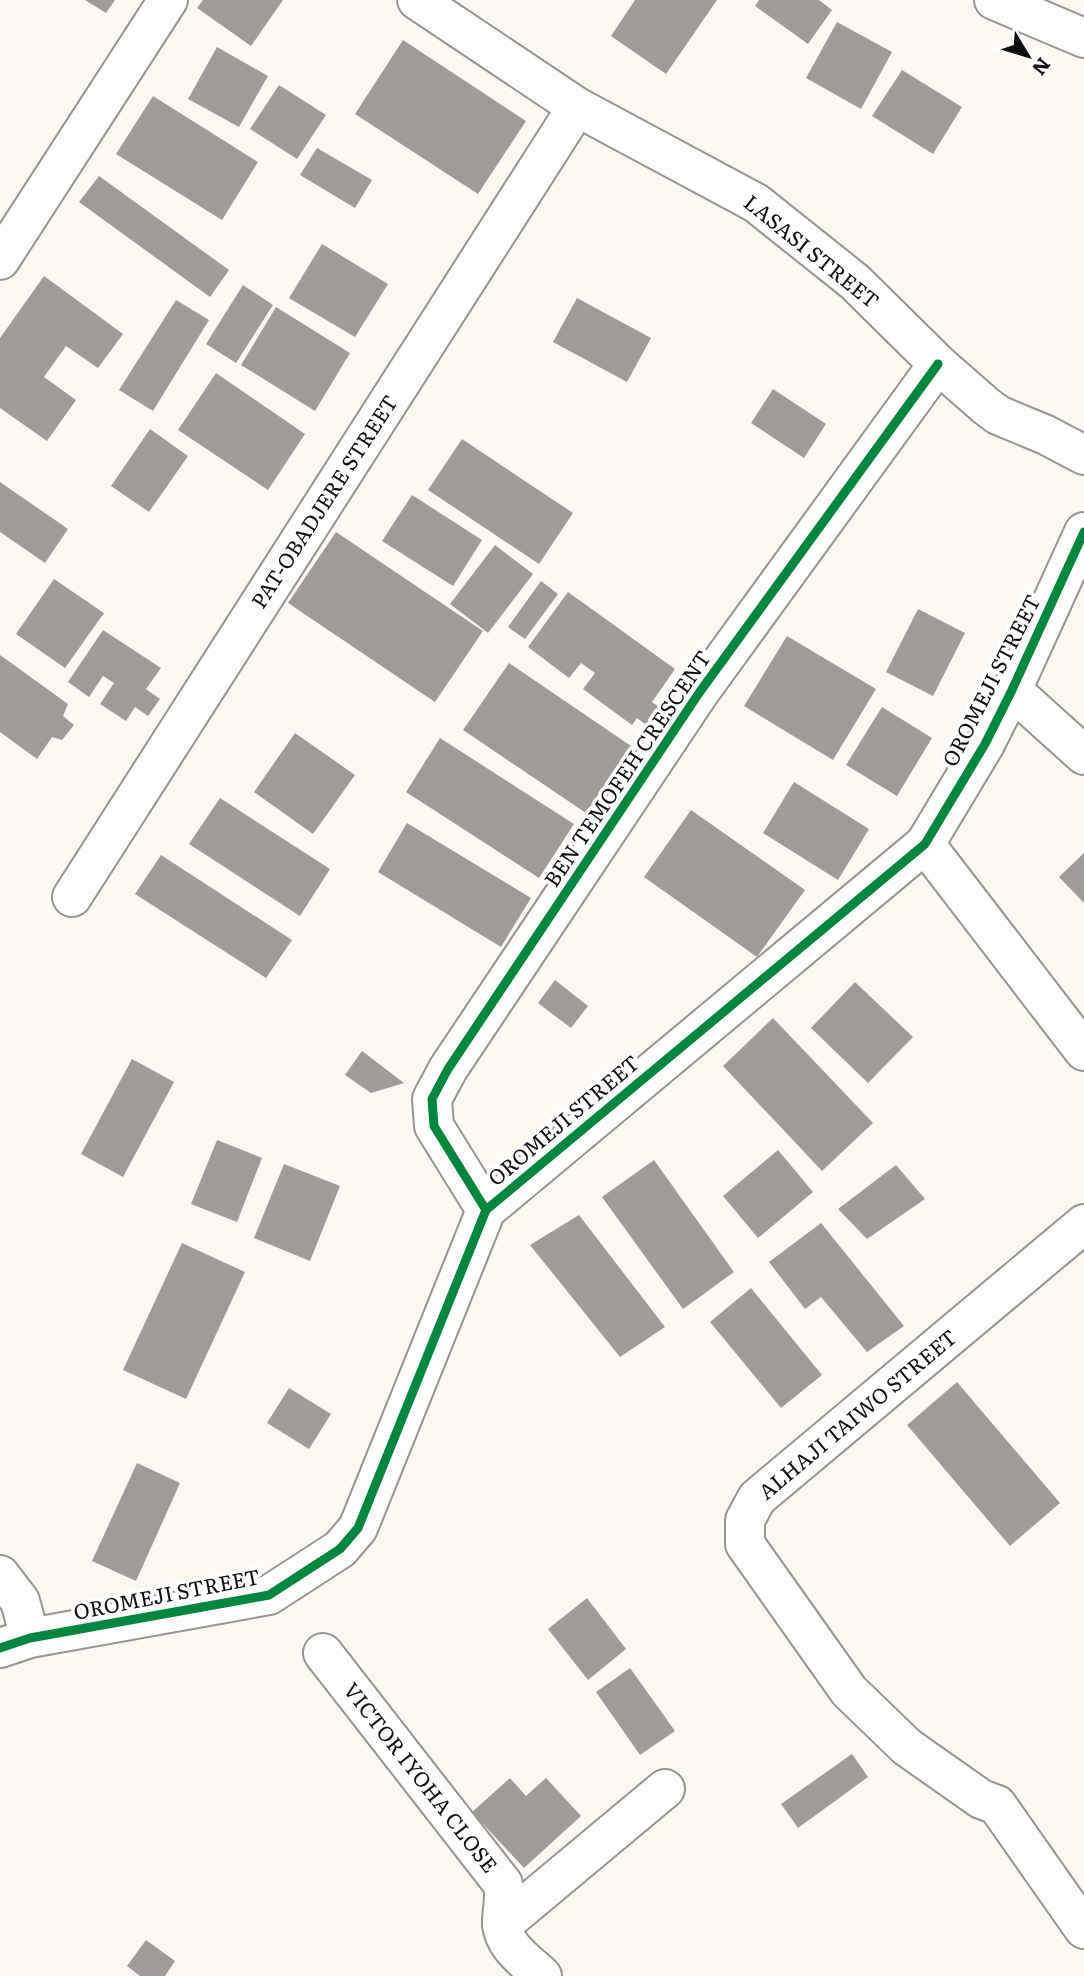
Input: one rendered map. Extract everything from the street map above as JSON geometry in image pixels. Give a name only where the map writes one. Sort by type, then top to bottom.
[{"type":"street","points":[[0,260],[11,216],[168,0]]},
{"type":"street","name":"LASASI STREET","points":[[417,0],[577,107],[756,203],[855,282],[938,364],[998,415],[1046,435],[1084,455]]},
{"type":"street","points":[[994,0],[1084,38]]},
{"type":"street","name":"PAT-OBADJERE STREET","points":[[72,897],[577,107]]},
{"type":"street","name":"BEN TEMOFEH CRESCENT","points":[[486,1210],[434,1126],[432,1099],[448,1069],[699,693],[938,364]]},
{"type":"street","name":"OROMEJI STREET","points":[[15,1643],[269,1595],[340,1549],[358,1528],[486,1210],[925,844],[985,744],[1084,532]]},
{"type":"street","points":[[1012,690],[1084,755]]},
{"type":"street","points":[[925,844],[1084,1051]]},
{"type":"street","name":"ALHAJI TAIWO STREET","points":[[1084,1224],[757,1498],[746,1520],[745,1544],[849,1691],[908,1747],[981,1800],[997,1805],[1084,1929]]},
{"type":"street","points":[[0,1575],[20,1601],[15,1643]]},
{"type":"street","name":"VICTOR IYOHA CLOSE","points":[[323,1653],[503,1884],[506,1899],[502,1925]]},
{"type":"street","points":[[542,1976],[507,1943],[502,1925],[665,1789]]},
{"type":"building","points":[[85,0],[115,0],[106,13]]},
{"type":"building","points":[[203,0],[283,0],[251,46],[197,8]]},
{"type":"building","points":[[635,0],[717,0],[666,74],[611,36]]},
{"type":"building","points":[[759,0],[819,0],[832,10],[808,44],[755,6]]},
{"type":"building","points":[[837,22],[892,52],[861,109],[806,78]]},
{"type":"building","points":[[403,40],[526,121],[478,194],[355,114]]},
{"type":"building","points":[[217,47],[268,76],[239,127],[188,99]]},
{"type":"building","points":[[902,70],[962,107],[933,154],[872,116]]},
{"type":"building","points":[[279,85],[326,115],[297,159],[250,129]]},
{"type":"building","points":[[153,96],[258,162],[222,220],[116,154]]},
{"type":"building","points":[[317,148],[372,180],[355,208],[300,175]]},
{"type":"building","points":[[99,176],[229,270],[210,297],[79,202]]},
{"type":"building","points":[[322,244],[388,284],[355,337],[289,298]]},
{"type":"building","points":[[44,276],[123,334],[98,368],[66,346],[44,377],[76,400],[47,441],[0,408],[0,338]]},
{"type":"building","points":[[243,285],[273,305],[236,363],[206,344]]},
{"type":"building","points":[[577,298],[651,338],[627,382],[553,342]]},
{"type":"building","points":[[176,300],[209,320],[153,411],[119,390]]},
{"type":"building","points":[[276,307],[350,353],[315,411],[241,365]]},
{"type":"building","points":[[216,373],[305,434],[268,490],[178,430]]},
{"type":"building","points":[[773,389],[826,424],[804,458],[751,423]]},
{"type":"building","points":[[150,429],[188,456],[149,512],[111,486]]},
{"type":"building","points":[[462,439],[573,513],[539,564],[428,490]]},
{"type":"building","points":[[0,482],[68,529],[45,563],[0,532]]},
{"type":"building","points":[[412,495],[482,540],[453,586],[382,541]]},
{"type":"building","points":[[336,532],[483,631],[435,702],[288,603]]},
{"type":"building","points":[[495,545],[533,574],[488,633],[450,604]]},
{"type":"building","points":[[54,579],[104,613],[65,668],[16,634]]},
{"type":"building","points":[[541,581],[558,594],[525,639],[508,627]]},
{"type":"building","points":[[568,592],[675,669],[652,702],[666,712],[653,730],[637,718],[632,725],[583,689],[595,673],[581,663],[569,678],[528,647]]},
{"type":"building","points":[[918,609],[965,633],[933,696],[886,672]]},
{"type":"building","points":[[103,630],[161,668],[146,689],[160,699],[148,716],[135,707],[126,721],[100,704],[114,683],[103,676],[89,697],[68,682]]},
{"type":"building","points":[[787,636],[876,689],[833,760],[744,706]]},
{"type":"building","points":[[0,655],[68,704],[63,716],[74,725],[62,740],[52,737],[37,759],[0,732]]},
{"type":"building","points":[[509,663],[631,746],[586,813],[463,730]]},
{"type":"building","points":[[882,707],[932,738],[897,796],[846,765]]},
{"type":"building","points":[[295,733],[355,775],[313,834],[254,792]]},
{"type":"building","points":[[440,738],[574,824],[539,878],[406,792]]},
{"type":"building","points":[[794,782],[869,829],[838,880],[763,833]]},
{"type":"building","points":[[220,798],[330,869],[300,916],[189,844]]},
{"type":"building","points":[[691,810],[805,890],[757,957],[644,877]]},
{"type":"building","points":[[407,823],[531,898],[501,947],[378,872]]},
{"type":"building","points":[[1084,853],[1084,903],[1059,877]]},
{"type":"building","points":[[161,855],[292,940],[266,978],[135,894]]},
{"type":"building","points":[[555,980],[588,1006],[571,1028],[538,1003]]},
{"type":"building","points":[[855,982],[913,1037],[868,1083],[811,1028]]},
{"type":"building","points":[[773,1018],[873,1123],[822,1171],[723,1066]]},
{"type":"building","points":[[362,1051],[404,1083],[371,1093],[345,1075]]},
{"type":"building","points":[[132,1059],[174,1082],[123,1177],[81,1154]]},
{"type":"building","points":[[217,1140],[262,1158],[237,1222],[191,1204]]},
{"type":"building","points":[[778,1150],[813,1192],[758,1238],[723,1196]]},
{"type":"building","points":[[654,1160],[734,1272],[683,1309],[602,1197]]},
{"type":"building","points":[[284,1164],[340,1186],[310,1261],[254,1238]]},
{"type":"building","points":[[896,1165],[925,1199],[867,1239],[838,1209]]},
{"type":"building","points":[[579,1215],[665,1327],[620,1357],[530,1245]]},
{"type":"building","points":[[821,1223],[904,1326],[867,1352],[821,1297],[805,1309],[769,1262]]},
{"type":"building","points":[[182,1243],[245,1272],[186,1399],[123,1370]]},
{"type":"building","points":[[751,1288],[822,1375],[781,1408],[710,1322]]},
{"type":"building","points":[[957,1382],[1060,1503],[1010,1546],[907,1425]]},
{"type":"building","points":[[289,1388],[331,1414],[309,1449],[267,1423]]},
{"type":"building","points":[[137,1463],[180,1483],[136,1581],[92,1561]]},
{"type":"building","points":[[587,1598],[626,1649],[588,1680],[548,1629]]},
{"type":"building","points":[[630,1668],[675,1731],[640,1755],[596,1692]]},
{"type":"building","points":[[852,1754],[868,1777],[798,1828],[781,1804]]},
{"type":"building","points":[[510,1778],[526,1796],[546,1778],[581,1816],[524,1868],[472,1812]]},
{"type":"building","points":[[146,1940],[175,1961],[165,1976],[140,1976],[127,1966]]},
{"type":"cycle path","points":[[486,1210],[434,1126],[432,1099],[448,1069],[699,693],[938,364]]},
{"type":"cycle path","points":[[0,1648],[30,1638],[269,1595],[340,1549],[358,1528],[486,1210],[925,844],[985,744],[1084,532]]}]
